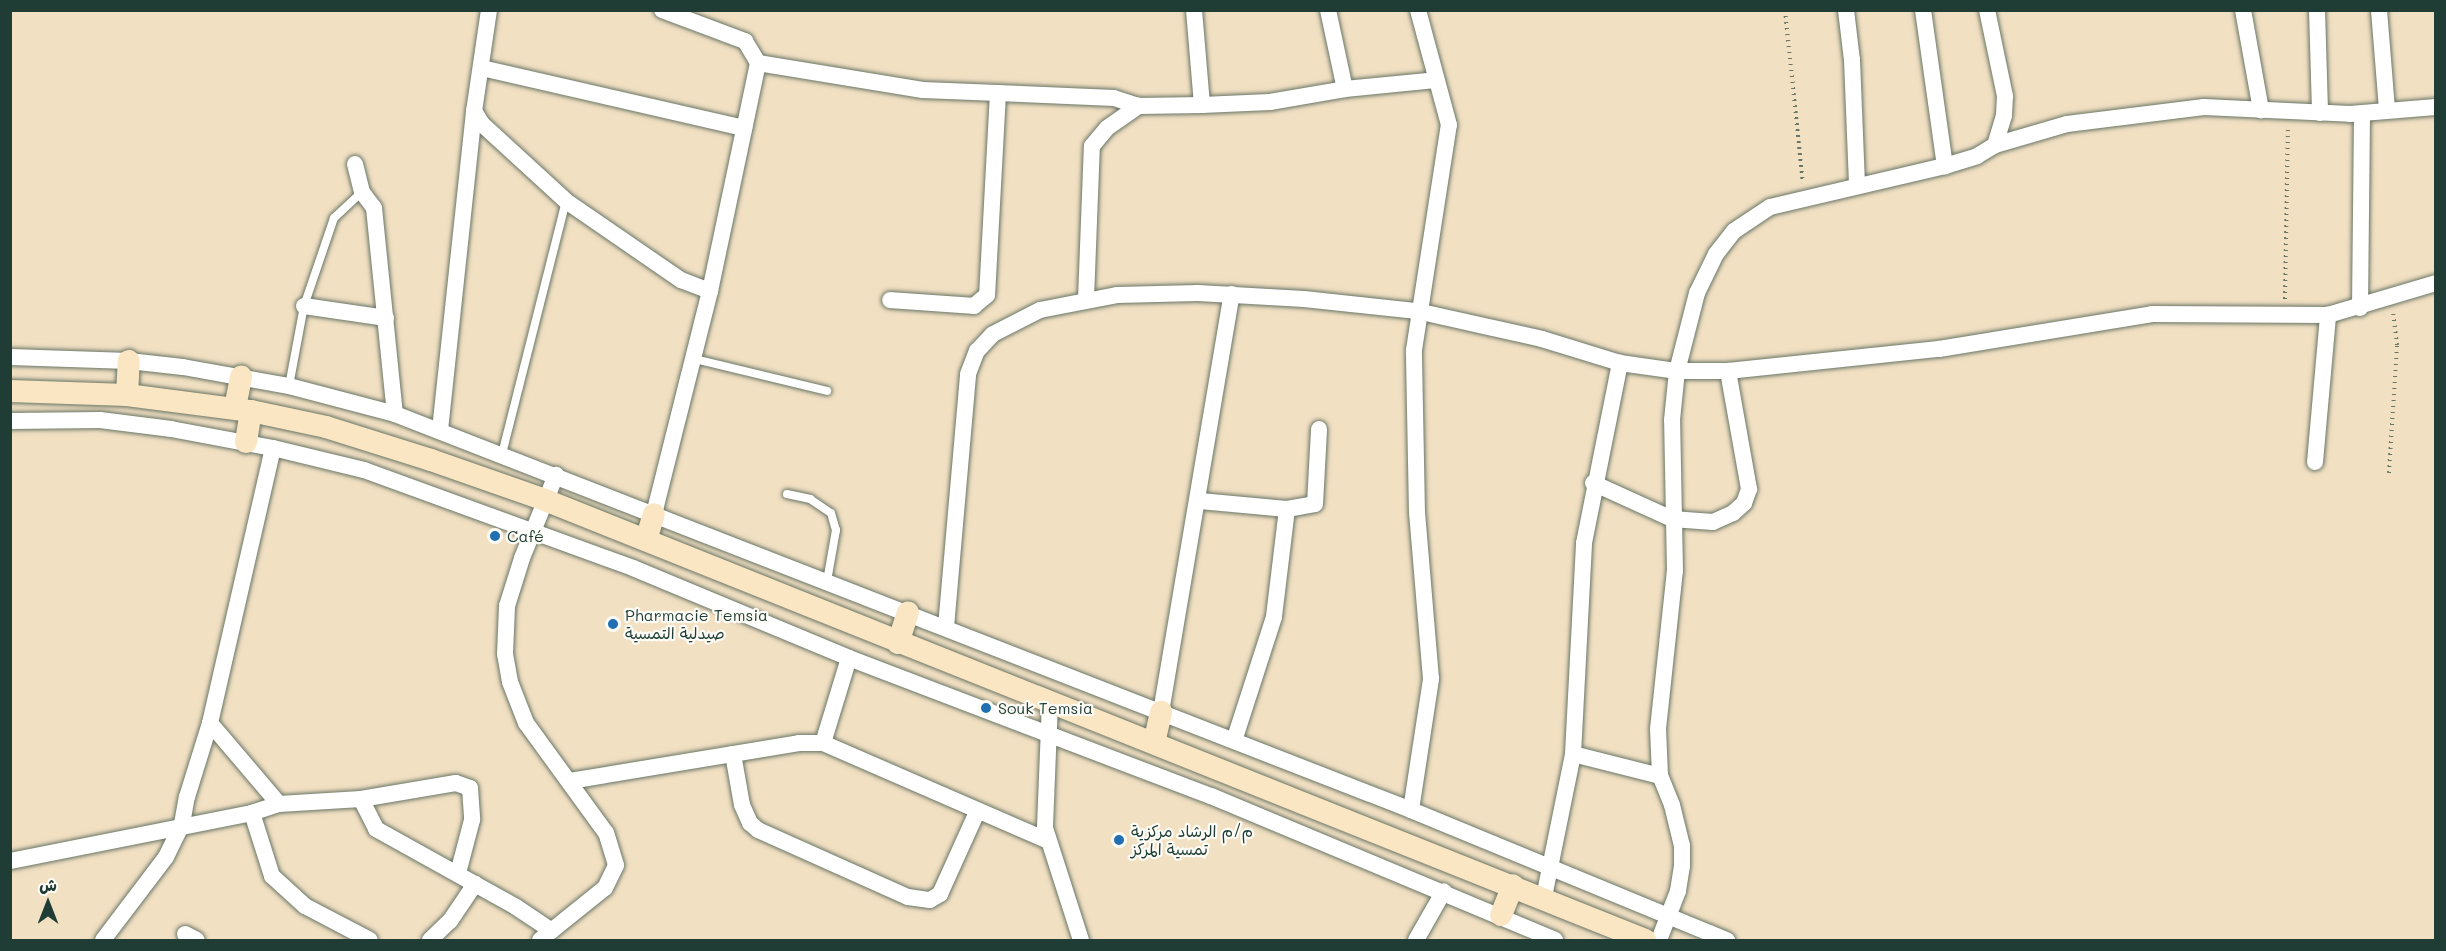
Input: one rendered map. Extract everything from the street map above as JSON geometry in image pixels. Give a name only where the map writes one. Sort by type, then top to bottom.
[{"type":"main road","points":[[127,395],[129,360]]},
{"type":"main road","points":[[242,376],[246,442]]},
{"type":"main road","points":[[10,391],[127,395],[243,409],[366,439],[545,500],[898,643],[1544,897],[1645,940]]},
{"type":"main road","points":[[646,540],[654,514]]},
{"type":"main road","points":[[898,643],[908,613]]},
{"type":"main road","points":[[1154,742],[1161,712]]},
{"type":"main road","points":[[1500,915],[1513,885]]},
{"type":"street","points":[[440,430],[474,111],[489,10]]},
{"type":"street","points":[[654,514],[695,359],[758,63],[745,41],[662,10]]},
{"type":"street","points":[[1194,10],[1202,105]]},
{"type":"street","points":[[1328,10],[1345,89]]},
{"type":"street","points":[[1411,810],[1431,679],[1417,513],[1414,350],[1417,311],[1449,125],[1418,10]]},
{"type":"street","points":[[1846,10],[1852,60],[1857,185]]},
{"type":"street","points":[[1923,10],[1945,166]]},
{"type":"street","points":[[1987,10],[2005,96],[2004,115],[1995,145]]},
{"type":"street","points":[[2243,10],[2261,110]]},
{"type":"street","points":[[2317,10],[2320,113]]},
{"type":"street","points":[[2379,10],[2387,110]]},
{"type":"street","points":[[758,63],[923,90],[1114,98],[1139,106],[1270,102],[1345,89],[1436,80]]},
{"type":"street","points":[[482,68],[744,128]]},
{"type":"street","points":[[890,300],[974,306],[987,295],[998,93]]},
{"type":"street","points":[[2418,107],[2436,93]]},
{"type":"street","points":[[1086,299],[1092,146],[1107,128],[1139,106]]},
{"type":"street","points":[[1659,940],[1678,891],[1682,846],[1672,805],[1660,776],[1658,729],[1675,571],[1672,519],[1672,420],[1677,371],[1697,293],[1716,254],[1749,219],[1770,207],[1945,166],[1977,156],[1995,145],[2113,116],[2204,108],[2362,113],[2436,107]]},
{"type":"street","points":[[474,111],[495,137],[566,201],[681,280],[710,291]]},
{"type":"street","points":[[2360,308],[2362,113]]},
{"type":"street","points":[[355,164],[362,192],[374,208],[395,414]]},
{"type":"street","points":[[946,627],[964,399],[977,351],[1014,320],[1086,299],[1147,294],[1232,294],[1417,311],[1542,339],[1620,363],[1677,371],[1728,371],[1939,349],[2152,314],[2328,315],[2360,308],[2436,284]]},
{"type":"street","points":[[1161,712],[1200,501],[1232,294]]},
{"type":"street","points":[[304,306],[386,318]]},
{"type":"street","points":[[2315,462],[2328,315]]},
{"type":"street","points":[[10,357],[129,360],[242,376],[395,414],[1411,810],[1727,940]]},
{"type":"street","points":[[1544,897],[1573,754],[1584,543],[1593,483],[1620,363]]},
{"type":"street","points":[[1593,483],[1672,519],[1713,522],[1744,503],[1749,489],[1728,371]]},
{"type":"street","points":[[10,421],[100,420],[246,442],[364,471],[633,568],[849,658],[1211,796],[1444,891],[1555,940]]},
{"type":"street","points":[[1200,501],[1287,509],[1315,504],[1319,429]]},
{"type":"street","points":[[103,940],[166,857],[182,824],[190,786],[210,723],[273,448]]},
{"type":"street","points":[[361,799],[376,829],[458,873],[546,936],[605,888],[615,872],[606,834],[526,723],[510,682],[506,654],[507,606],[532,531],[556,475]]},
{"type":"street","points":[[1234,741],[1274,617],[1287,509]]},
{"type":"street","points":[[824,742],[849,658]]},
{"type":"street","points":[[1050,702],[1043,805],[1048,841],[1081,940]]},
{"type":"street","points":[[210,723],[279,804]]},
{"type":"street","points":[[570,781],[733,754],[824,742],[977,812],[1048,841]]},
{"type":"street","points":[[733,754],[742,805],[750,823],[758,830],[909,897],[930,900],[940,894],[977,812]]},
{"type":"street","points":[[1573,754],[1660,776]]},
{"type":"street","points":[[10,861],[182,824],[252,813],[279,804],[361,799],[464,784],[472,797],[472,820],[458,873]]},
{"type":"street","points":[[252,813],[272,876],[305,906],[370,940]]},
{"type":"street","points":[[430,940],[450,921],[475,884]]},
{"type":"street","points":[[1416,940],[1444,891]]},
{"type":"lane","points":[[289,386],[304,306],[334,218],[362,192]]},
{"type":"lane","points":[[502,454],[566,201]]},
{"type":"lane","points":[[695,359],[827,392]]},
{"type":"lane","points":[[787,494],[810,500],[831,513],[836,530],[827,581]]},
{"type":"path","points":[[1785,10],[1805,198]]},
{"type":"path","points":[[2285,316],[2288,111]]},
{"type":"path","points":[[2389,473],[2397,345],[2391,298]]},
{"type":"place","name":"Café","points":[[495,536]]},
{"type":"place","name":"Pharmacie Temsia صيدلية التمسية","points":[[613,624]]},
{"type":"place","name":"Souk Temsia","points":[[986,708]]},
{"type":"place","name":"م/م الرشاد مركزية تمسية المركز","points":[[1119,840]]}]
